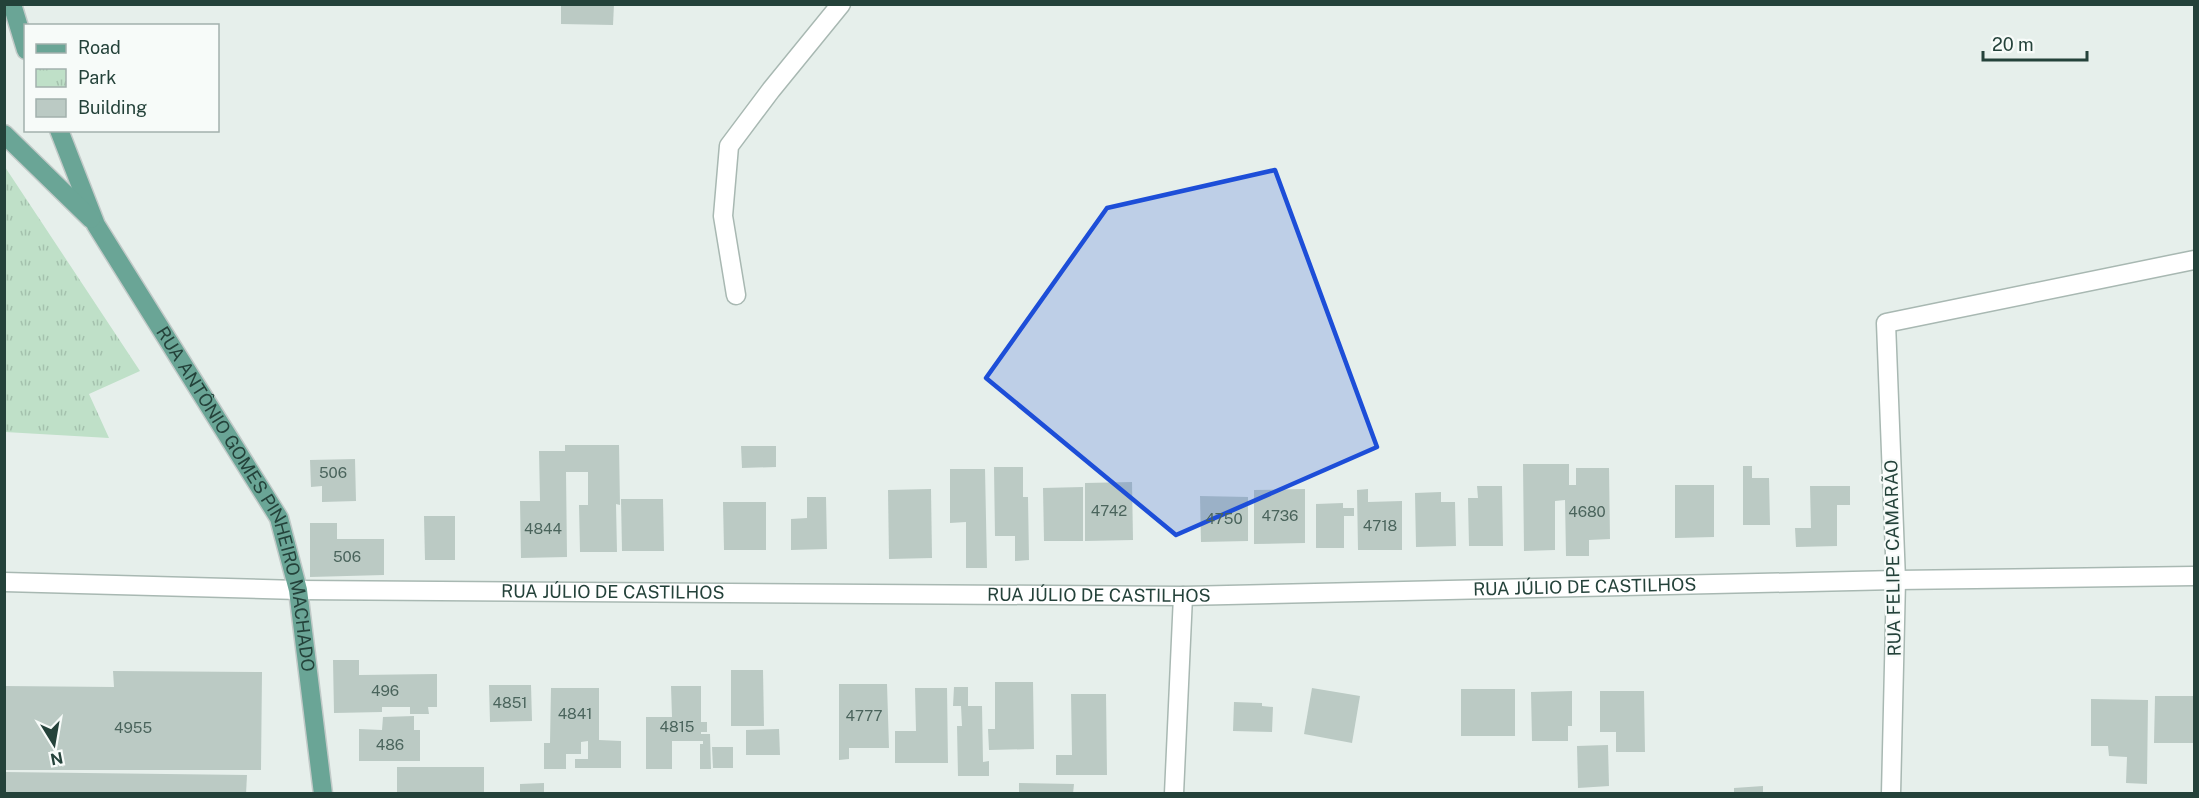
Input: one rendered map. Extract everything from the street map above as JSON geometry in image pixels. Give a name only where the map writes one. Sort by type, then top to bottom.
[{"type":"main road","points":[[12,4],[24,43]]},
{"type":"main road","name":"RUA ANTÔNIO GOMES PINHEIRO MACHADO","points":[[60,132],[96,225],[279,518],[298,590],[323,794]]},
{"type":"main road","name":"RUA ANTÔNIO GOMES PINHEIRO MACHADO","points":[[4,134],[96,225]]},
{"type":"street","points":[[736,295],[723,216],[729,146],[841,4]]},
{"type":"street","name":"RUA FELIPE CAMARÃO","points":[[1891,794],[1896,580],[1886,323],[2194,260]]},
{"type":"street","name":"RUA JÚLIO DE CASTILHOS","points":[[4,582],[298,590],[1183,596],[1896,580],[2194,576]]},
{"type":"street","points":[[1174,794],[1183,596]]},
{"type":"highlighted area","points":[[1275,170],[1377,447],[1176,535],[986,378],[1107,208]]},
{"type":"green space","points":[[5,167],[140,371],[89,394],[109,438],[5,432]]},
{"type":"building","points":[[561,4],[614,4],[613,25],[561,24]]},
{"type":"building","points":[[565,445],[619,445],[620,505],[616,504],[617,552],[580,552],[579,505],[588,505],[588,472],[566,472],[567,557],[521,558],[520,501],[540,501],[539,451],[565,451]]},
{"type":"building","points":[[741,446],[776,446],[776,467],[742,468]]},
{"type":"building","points":[[355,459],[356,501],[322,502],[322,486],[311,487],[310,460]]},
{"type":"building","points":[[1523,464],[1569,464],[1569,485],[1576,485],[1576,468],[1609,468],[1610,539],[1589,540],[1589,556],[1566,556],[1565,500],[1555,501],[1555,550],[1524,551]]},
{"type":"building","points":[[1743,466],[1752,466],[1752,478],[1769,478],[1770,525],[1743,525]]},
{"type":"building","points":[[994,467],[1023,467],[1023,497],[1028,497],[1029,560],[1015,561],[1015,536],[995,536]]},
{"type":"building","points":[[950,469],[985,469],[987,568],[966,568],[966,522],[950,523]]},
{"type":"building","points":[[1132,482],[1133,540],[1085,541],[1085,483]]},
{"type":"building","points":[[1675,485],[1714,485],[1714,537],[1675,538]]},
{"type":"building","points":[[1477,486],[1502,486],[1503,546],[1469,546],[1468,498],[1478,498]]},
{"type":"building","points":[[1810,486],[1850,486],[1850,505],[1837,505],[1837,546],[1796,547],[1795,528],[1811,528]]},
{"type":"building","points":[[1083,487],[1083,541],[1044,541],[1043,488]]},
{"type":"building","points":[[931,489],[932,558],[889,559],[888,490]]},
{"type":"building","points":[[1305,489],[1305,543],[1254,544],[1254,490]]},
{"type":"building","points":[[1368,489],[1368,502],[1402,501],[1402,550],[1358,550],[1357,490]]},
{"type":"building","points":[[1441,492],[1441,502],[1455,502],[1456,546],[1416,547],[1415,493]]},
{"type":"building","points":[[1200,496],[1248,497],[1248,541],[1201,542]]},
{"type":"building","points":[[807,497],[826,497],[827,549],[791,550],[791,519],[807,518]]},
{"type":"building","points":[[621,499],[663,499],[664,551],[622,551]]},
{"type":"building","points":[[723,502],[766,502],[766,550],[724,550]]},
{"type":"building","points":[[1343,503],[1343,508],[1354,508],[1354,516],[1344,516],[1344,548],[1316,548],[1316,504]]},
{"type":"building","points":[[424,516],[455,516],[455,560],[425,560]]},
{"type":"building","points":[[310,523],[337,523],[337,539],[384,539],[384,575],[310,577]]},
{"type":"building","points":[[333,660],[359,660],[359,675],[437,674],[437,707],[428,707],[429,714],[410,714],[410,707],[382,707],[382,712],[334,713]]},
{"type":"building","points":[[731,670],[763,670],[764,726],[731,726]]},
{"type":"building","points":[[113,671],[262,672],[261,770],[4,770],[4,686],[114,687]]},
{"type":"building","points":[[995,682],[1033,682],[1034,749],[989,750],[988,729],[995,729]]},
{"type":"building","points":[[839,684],[887,684],[889,748],[849,748],[849,759],[839,760]]},
{"type":"building","points":[[489,685],[531,685],[532,721],[490,722]]},
{"type":"building","points":[[671,686],[701,686],[701,722],[707,722],[707,732],[701,732],[701,734],[710,734],[711,769],[700,769],[700,744],[703,744],[703,741],[672,741],[672,769],[646,769],[646,717],[672,717]]},
{"type":"building","points":[[954,687],[968,687],[968,706],[982,706],[983,762],[989,761],[989,776],[958,776],[957,726],[962,726],[961,706],[953,706]]},
{"type":"building","points":[[551,688],[599,688],[599,740],[621,741],[621,768],[575,768],[575,759],[588,759],[588,741],[581,742],[581,754],[566,754],[566,769],[544,769],[544,743],[550,743]]},
{"type":"building","points":[[915,688],[947,688],[948,763],[895,763],[895,731],[916,731]]},
{"type":"building","points":[[1312,688],[1360,696],[1352,743],[1304,734]]},
{"type":"building","points":[[1461,689],[1515,689],[1515,736],[1461,736]]},
{"type":"building","points":[[1572,691],[1572,726],[1568,726],[1568,741],[1532,741],[1531,692]]},
{"type":"building","points":[[1600,691],[1644,691],[1645,752],[1616,752],[1616,732],[1600,732]]},
{"type":"building","points":[[1071,694],[1106,694],[1107,775],[1056,775],[1056,755],[1072,755]]},
{"type":"building","points":[[2155,696],[2194,696],[2194,743],[2154,743]]},
{"type":"building","points":[[2091,699],[2148,700],[2147,784],[2126,783],[2127,757],[2109,756],[2108,746],[2091,746]]},
{"type":"building","points":[[1234,702],[1262,703],[1262,706],[1273,707],[1272,732],[1233,731]]},
{"type":"building","points":[[414,716],[414,730],[420,730],[420,761],[359,761],[359,729],[382,730],[383,717]]},
{"type":"building","points":[[779,729],[780,755],[746,755],[746,730]]},
{"type":"building","points":[[1608,745],[1609,786],[1578,788],[1577,746]]},
{"type":"building","points":[[712,747],[733,747],[733,768],[713,768]]},
{"type":"building","points":[[397,767],[484,767],[484,794],[397,794]]},
{"type":"building","points":[[4,772],[247,775],[246,794],[4,794]]},
{"type":"building","points":[[544,783],[544,794],[520,794],[520,784]]},
{"type":"building","points":[[1019,783],[1074,784],[1073,794],[1019,794]]},
{"type":"building","points":[[1763,786],[1763,794],[1734,794],[1734,788]]}]
